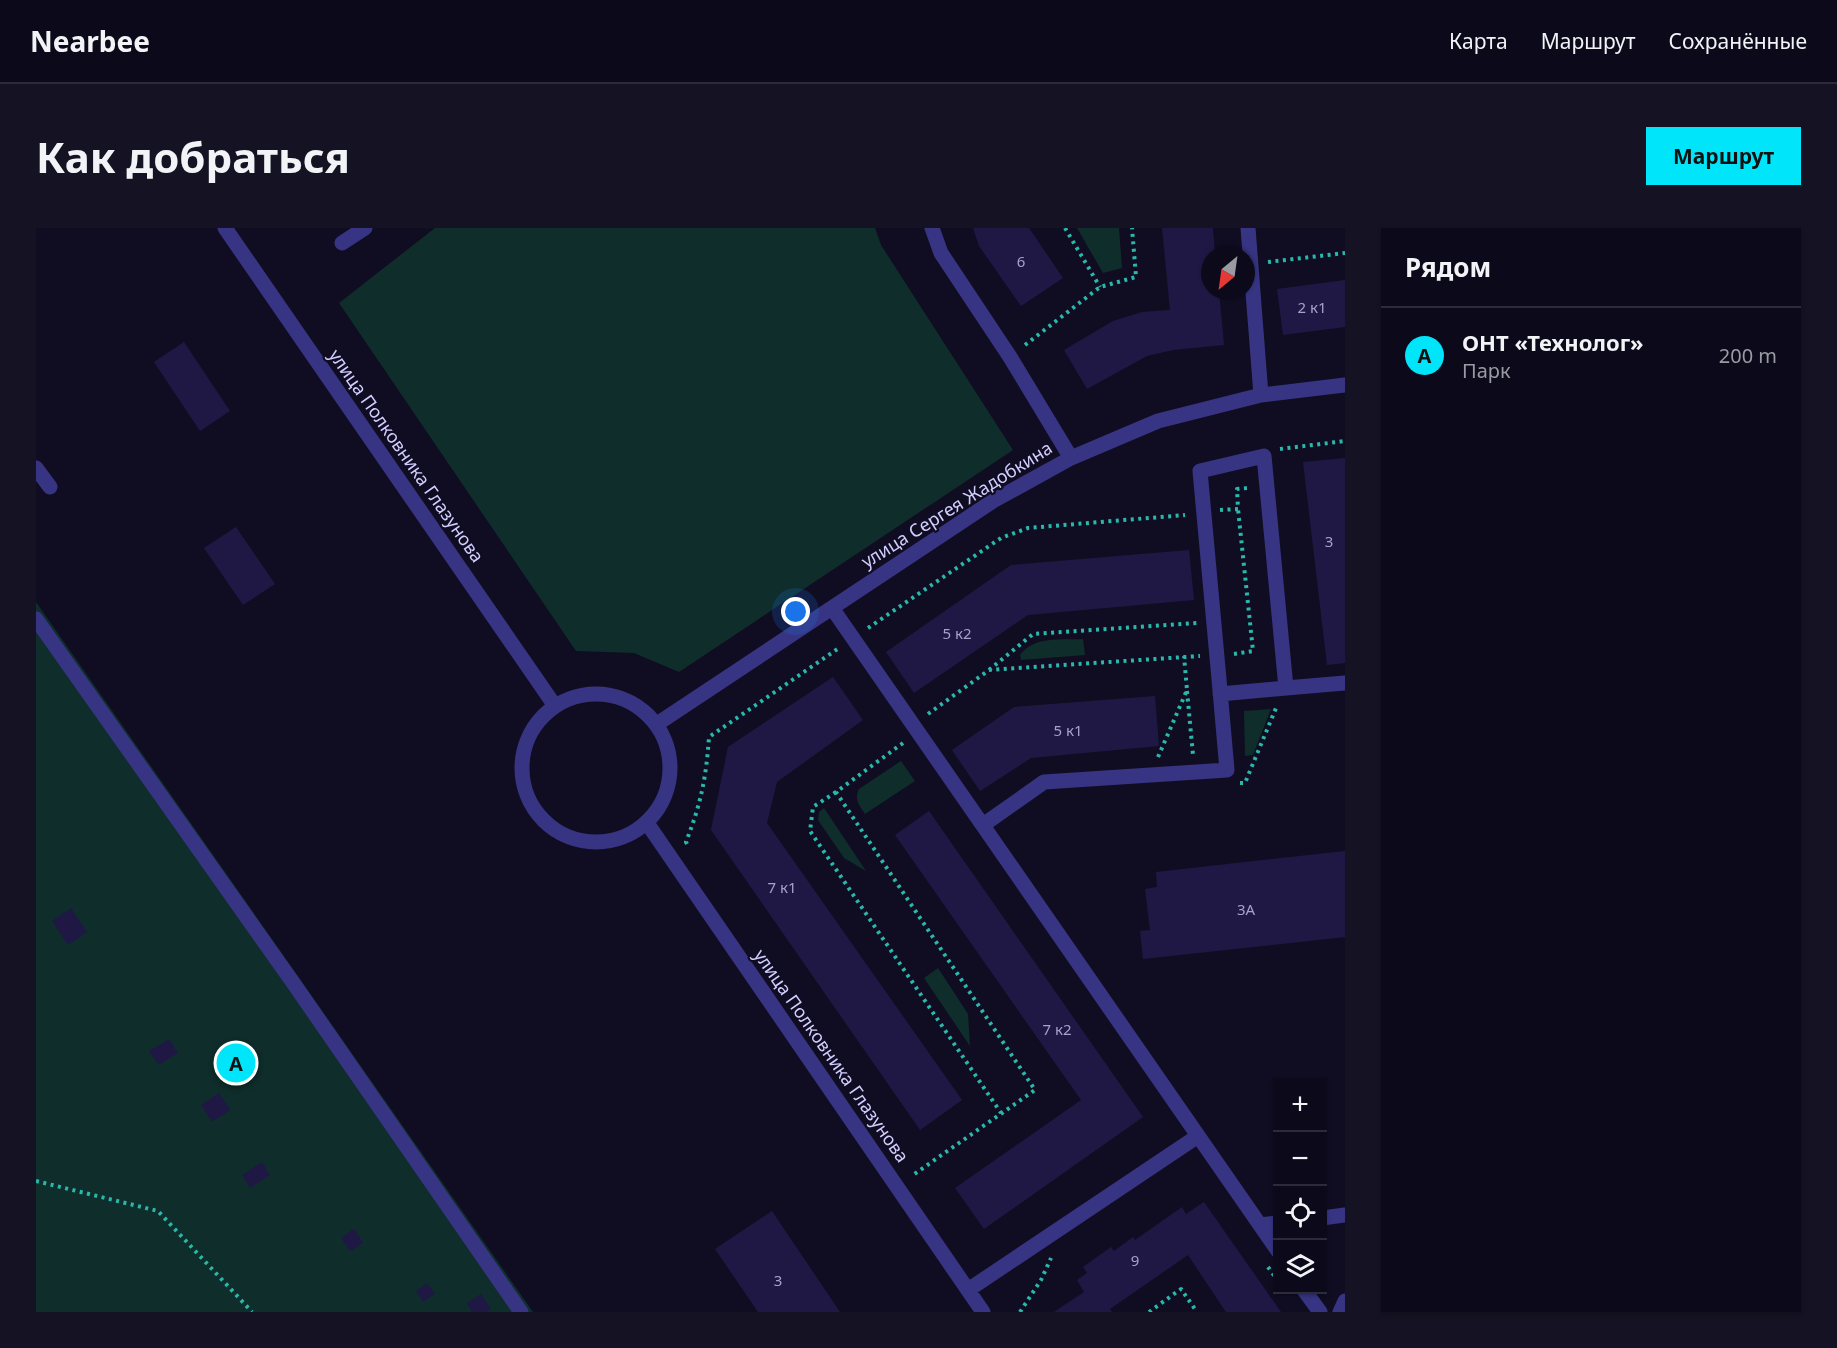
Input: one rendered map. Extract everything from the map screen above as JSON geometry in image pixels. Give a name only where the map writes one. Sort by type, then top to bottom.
[{"type":"street","name":"улица Полковника Глазунова","points":[[225,228],[555,706]]},
{"type":"street","points":[[342,243],[365,228]]},
{"type":"street","points":[[932,228],[941,253],[1010,357],[1071,458]]},
{"type":"street","points":[[1248,228],[1250,246]]},
{"type":"street","points":[[1254,300],[1261,395]]},
{"type":"street","name":"улица Сергея Жадобкина","points":[[657,724],[993,501],[1071,458],[1158,421],[1261,395],[1345,385]]},
{"type":"street","points":[[983,825],[1044,782],[1227,770],[1200,471],[1264,456],[1286,688]]},
{"type":"street","points":[[36,468],[50,487]]},
{"type":"street","points":[[832,608],[1273,1244]]},
{"type":"street","points":[[36,619],[301,993],[521,1312]]},
{"type":"street","points":[[1220,686],[1286,688],[1345,683]]},
{"type":"street","points":[[594,693],[612,695],[629,701],[657,724],[670,757],[670,775],[662,801],[646,823],[632,833],[615,840],[588,842],[563,834],[548,825],[535,811],[526,796],[522,778],[522,760],[525,743],[545,713],[576,696],[594,693]]},
{"type":"street","name":"улица Полковника Глазунова","points":[[646,823],[983,1312]]},
{"type":"street","points":[[968,1290],[1198,1136]]},
{"type":"street","points":[[1327,1217],[1345,1215]]},
{"type":"street","points":[[1260,1225],[1273,1224]]},
{"type":"street","points":[[1307,1294],[1320,1312]]},
{"type":"street","points":[[1340,1312],[1345,1301]]},
{"type":"path","points":[[1065,228],[1100,287]]},
{"type":"path","points":[[1010,357],[1100,287],[1136,277],[1132,228]]},
{"type":"path","points":[[1255,264],[1345,253]]},
{"type":"path","points":[[1281,458],[1280,448],[1345,441]]},
{"type":"path","points":[[1253,651],[1237,489],[1254,488],[1256,482],[1266,480]]},
{"type":"path","points":[[1218,502],[1219,511],[1238,509]]},
{"type":"path","points":[[693,852],[686,842],[700,805],[706,776],[709,737],[1000,538],[1028,528],[1190,515]]},
{"type":"path","points":[[926,716],[989,670],[1033,634],[1200,622]]},
{"type":"path","points":[[1220,686],[1234,668],[1233,654],[1260,650]]},
{"type":"path","points":[[1184,656],[1194,772]]},
{"type":"path","points":[[989,670],[1204,656]]},
{"type":"path","points":[[1155,764],[1187,690]]},
{"type":"path","points":[[1235,784],[1245,783],[1278,702]]},
{"type":"path","points":[[907,741],[813,807],[810,831],[1001,1113]]},
{"type":"path","points":[[836,792],[1035,1090],[913,1175]]},
{"type":"path","points":[[907,1166],[920,1184]]},
{"type":"path","points":[[36,1181],[158,1211],[252,1312]]},
{"type":"path","points":[[1264,1262],[1273,1274]]},
{"type":"path","points":[[1149,1312],[1181,1289],[1197,1312]]},
{"type":"green space","points":[[435,228],[875,228],[881,245],[1013,450],[679,672],[634,653],[576,651],[339,303]]},
{"type":"green space","points":[[1077,228],[1119,228],[1122,268],[1103,273]]},
{"type":"green space","points":[[36,602],[533,1312],[36,1312]]},
{"type":"green space","points":[[1057,639],[1083,639],[1085,655],[1021,660],[1020,655],[1026,649],[1040,642]]},
{"type":"green space","points":[[1271,709],[1253,755],[1245,756],[1244,711]]},
{"type":"green space","points":[[901,761],[915,781],[865,814],[857,799],[859,789]]},
{"type":"green space","points":[[824,808],[866,871],[844,858],[818,820],[819,812]]},
{"type":"green space","points":[[938,968],[968,1014],[970,1046],[924,978]]},
{"type":"building","points":[[973,228],[1029,228],[1063,278],[1021,306],[979,246]]},
{"type":"building","points":[[1162,228],[1213,228],[1214,246],[1201,246],[1201,300],[1220,300],[1224,345],[1173,350],[1147,356],[1087,389],[1064,350],[1113,321],[1142,312],[1170,310]]},
{"type":"building","points":[[1345,280],[1345,327],[1283,335],[1277,289]]},
{"type":"building","points":[[184,342],[230,411],[200,431],[154,362]]},
{"type":"building","points":[[1345,458],[1345,663],[1327,665],[1303,462]]},
{"type":"building","points":[[236,527],[275,584],[243,605],[204,548]]},
{"type":"building","points":[[1189,550],[1194,600],[1028,615],[914,693],[886,652],[1011,565]]},
{"type":"building","points":[[833,677],[863,720],[777,782],[767,823],[962,1100],[920,1130],[711,830],[728,747]]},
{"type":"building","points":[[1155,696],[1159,746],[1031,758],[980,791],[952,750],[1014,707]]},
{"type":"building","points":[[929,811],[1143,1117],[984,1229],[955,1188],[1081,1100],[895,835]]},
{"type":"building","points":[[1345,851],[1345,937],[1143,959],[1140,931],[1150,930],[1145,889],[1157,887],[1156,872]]},
{"type":"building","points":[[71,908],[87,932],[68,945],[52,921]]},
{"type":"building","points":[[169,1039],[178,1053],[159,1065],[149,1051]]},
{"type":"building","points":[[219,1093],[230,1110],[212,1122],[201,1105]]},
{"type":"building","points":[[262,1162],[270,1175],[250,1188],[242,1175]]},
{"type":"building","points":[[1204,1202],[1281,1312],[1226,1312],[1188,1255],[1110,1309],[1112,1312],[1054,1312],[1084,1292],[1077,1280],[1087,1273],[1083,1267],[1111,1247],[1114,1251],[1133,1237],[1135,1240],[1182,1207],[1186,1214]]},
{"type":"building","points":[[772,1211],[840,1312],[758,1312],[715,1249]]},
{"type":"building","points":[[354,1229],[363,1243],[350,1251],[341,1238]]},
{"type":"building","points":[[427,1283],[435,1294],[423,1302],[416,1291]]},
{"type":"building","points":[[481,1294],[491,1309],[486,1312],[472,1312],[467,1303]]},
{"type":"place","name":"ОНТ «Технолог»","points":[[236,1063]]}]
